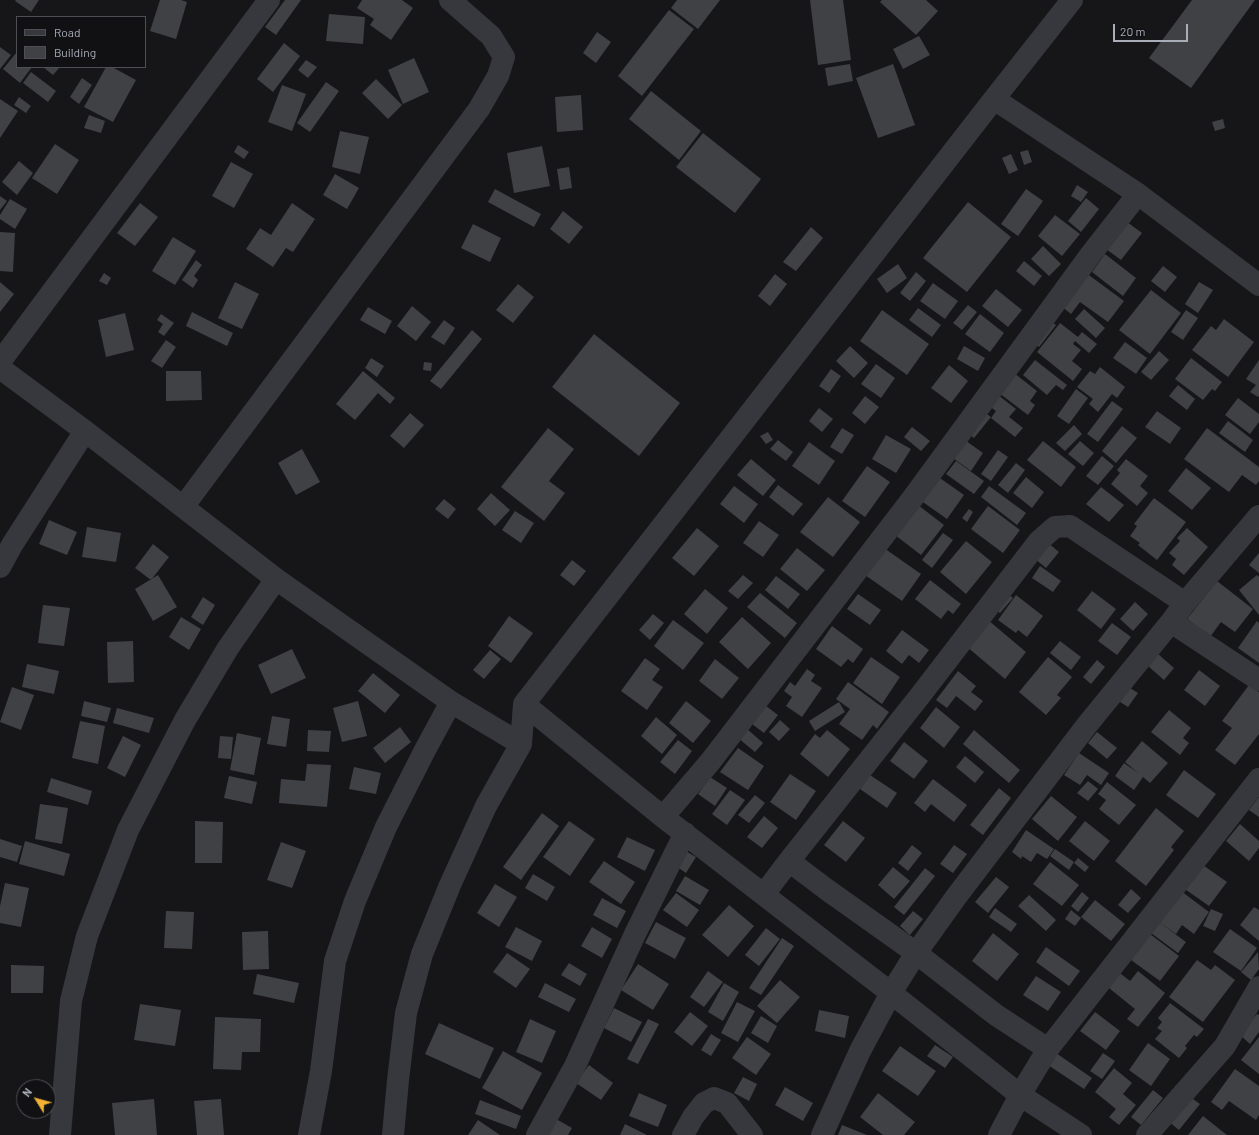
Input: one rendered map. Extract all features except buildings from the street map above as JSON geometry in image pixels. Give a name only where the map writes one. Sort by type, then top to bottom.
[{"type":"street","points":[[0,362],[269,0]]},
{"type":"street","points":[[183,507],[479,109],[498,76],[504,57],[491,36],[450,0]]},
{"type":"street","points":[[394,1135],[398,1080],[406,1013],[422,954],[450,885],[486,806],[521,744],[524,704],[1072,0]]},
{"type":"street","points":[[994,99],[1138,194],[1259,285]]},
{"type":"street","points":[[663,817],[710,762],[912,499],[1091,254],[1138,194]]},
{"type":"street","points":[[0,368],[85,431],[276,579],[451,702],[521,744]]},
{"type":"street","points":[[0,567],[12,545],[85,431]]},
{"type":"street","points":[[822,1135],[860,1051],[916,953],[956,897],[1087,725],[1185,603],[1259,516]]},
{"type":"street","points":[[764,894],[919,697],[1039,541],[1055,527],[1070,526],[1185,603]]},
{"type":"street","points":[[60,1135],[71,1001],[87,936],[125,837],[185,720],[228,648],[276,579]]},
{"type":"street","points":[[1171,622],[1259,680]]},
{"type":"street","points":[[308,1135],[321,1071],[335,961],[355,901],[386,827],[451,702]]},
{"type":"street","points":[[524,704],[663,817],[892,993],[1020,1095],[1081,1135]]},
{"type":"street","points":[[999,1135],[1020,1095],[1048,1049],[1259,779]]},
{"type":"street","points":[[537,1135],[575,1066],[635,934],[685,833]]},
{"type":"street","points":[[789,861],[916,953],[996,1015],[1048,1049]]},
{"type":"street","points":[[1147,1135],[1225,1046],[1259,987]]},
{"type":"street","points":[[683,1135],[693,1117],[704,1103],[714,1098],[727,1103],[752,1135]]}]
